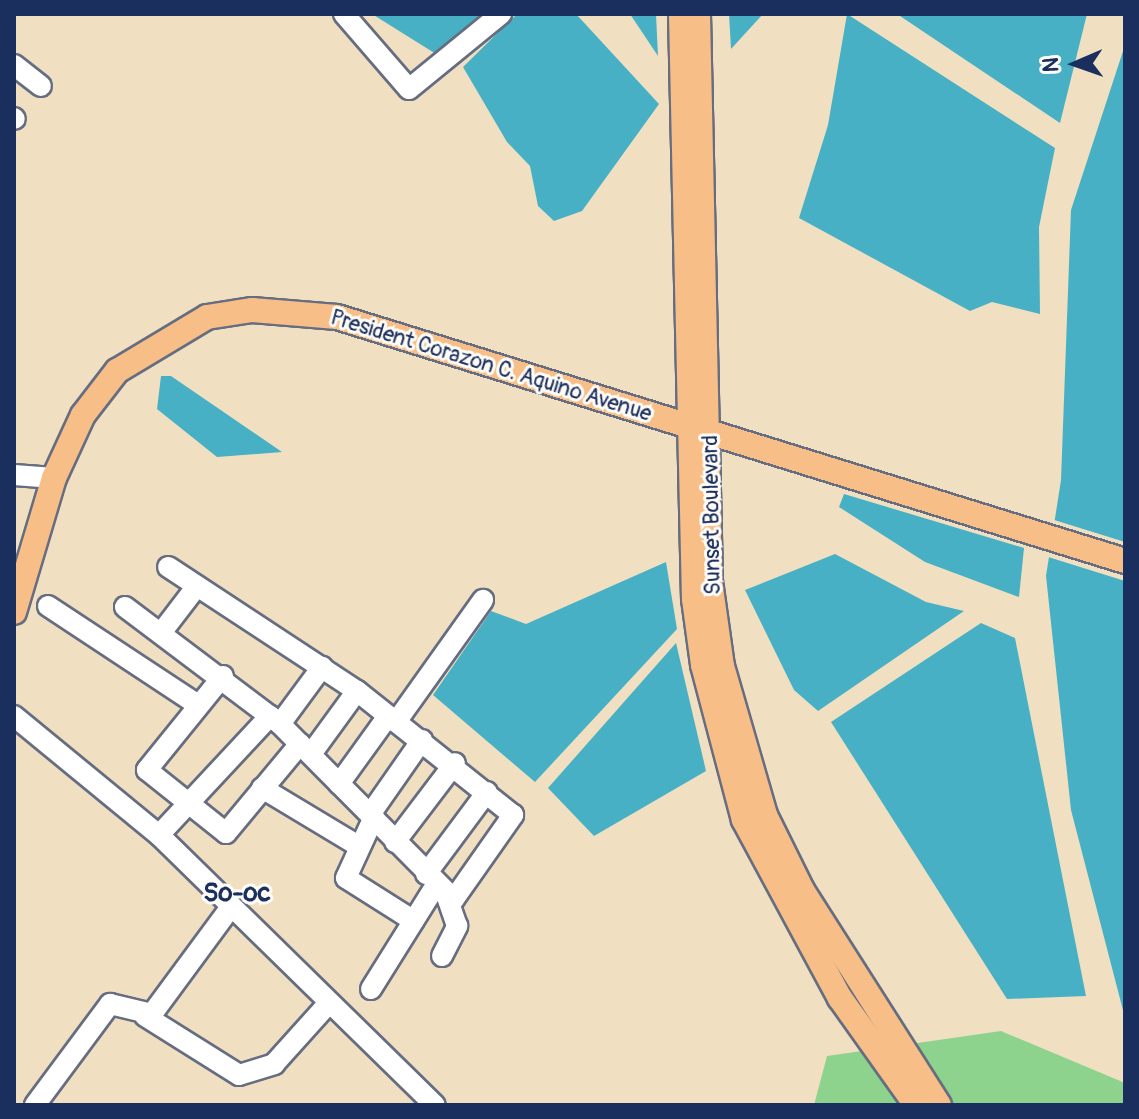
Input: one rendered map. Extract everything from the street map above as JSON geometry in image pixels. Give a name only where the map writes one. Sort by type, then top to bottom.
[{"type":"main road","name":"Sunset Boulevard","points":[[681,14],[710,581],[741,744],[771,827],[849,993],[916,1105]]},
{"type":"main road","name":"Sunset Boulevard","points":[[698,14],[701,430]]},
{"type":"main road","name":"President Corazon C. Aquino Avenue","points":[[14,612],[54,478],[83,415],[117,371],[196,322],[252,310],[337,317],[1125,561]]},
{"type":"main road","name":"Sunset Boulevard","points":[[849,993],[939,1105]]},
{"type":"street","points":[[344,14],[409,89],[501,14]]},
{"type":"street","points":[[14,65],[41,86]]},
{"type":"street","points":[[14,475],[54,478]]},
{"type":"street","points":[[168,567],[322,667],[455,763],[514,822],[468,883],[436,885]]},
{"type":"street","points":[[161,633],[197,586]]},
{"type":"street","points":[[339,784],[483,600]]},
{"type":"street","points":[[48,606],[198,705]]},
{"type":"street","points":[[125,607],[223,676],[275,720],[373,815],[436,885],[457,926],[442,956]]},
{"type":"street","points":[[159,835],[186,803],[275,720],[322,667]]},
{"type":"street","points":[[223,676],[147,767],[186,803],[226,833],[262,788],[306,749],[357,691]]},
{"type":"street","points":[[14,716],[159,835],[435,1105]]},
{"type":"street","points":[[414,921],[348,881],[373,815],[422,740]]},
{"type":"street","points":[[395,842],[455,763]]},
{"type":"street","points":[[262,788],[360,847]]},
{"type":"street","points":[[371,989],[436,885],[487,792]]},
{"type":"street","points":[[145,1016],[231,907]]},
{"type":"street","points":[[35,1105],[110,1004],[145,1016],[239,1075],[274,1064],[329,1003]]},
{"type":"green space","points":[[1001,1031],[1125,1083],[1125,1105],[814,1105],[827,1056]]},
{"type":"water","points":[[372,14],[485,14],[436,54]]},
{"type":"water","points":[[517,14],[576,14],[659,104],[582,211],[554,221],[538,206],[530,166],[507,142],[463,67]]},
{"type":"water","points":[[630,14],[656,14],[658,56]]},
{"type":"water","points":[[729,14],[763,14],[731,49]]},
{"type":"water","points":[[847,14],[1055,148],[1039,227],[1040,314],[992,302],[970,311],[799,218],[828,125]]},
{"type":"water","points":[[897,14],[1087,14],[1060,123]]},
{"type":"water","points":[[1125,45],[1125,1018],[1071,810],[1046,576],[1061,480],[1071,210]]},
{"type":"water","points":[[161,376],[171,376],[282,452],[217,457],[157,409]]},
{"type":"water","points":[[844,494],[1024,548],[1019,597],[925,562],[839,507]]},
{"type":"water","points":[[835,554],[926,602],[964,611],[818,711],[794,690],[745,590]]},
{"type":"water","points":[[666,562],[677,629],[535,782],[433,695],[491,611],[526,624]]},
{"type":"water","points":[[981,623],[1015,638],[1086,996],[1007,999],[831,722]]},
{"type":"water","points":[[676,643],[706,771],[594,836],[548,788]]},
{"type":"pier","points":[[1051,519],[1125,542],[1125,581],[1045,556]]},
{"type":"district","name":"So-oc","points":[[237,894]]}]
